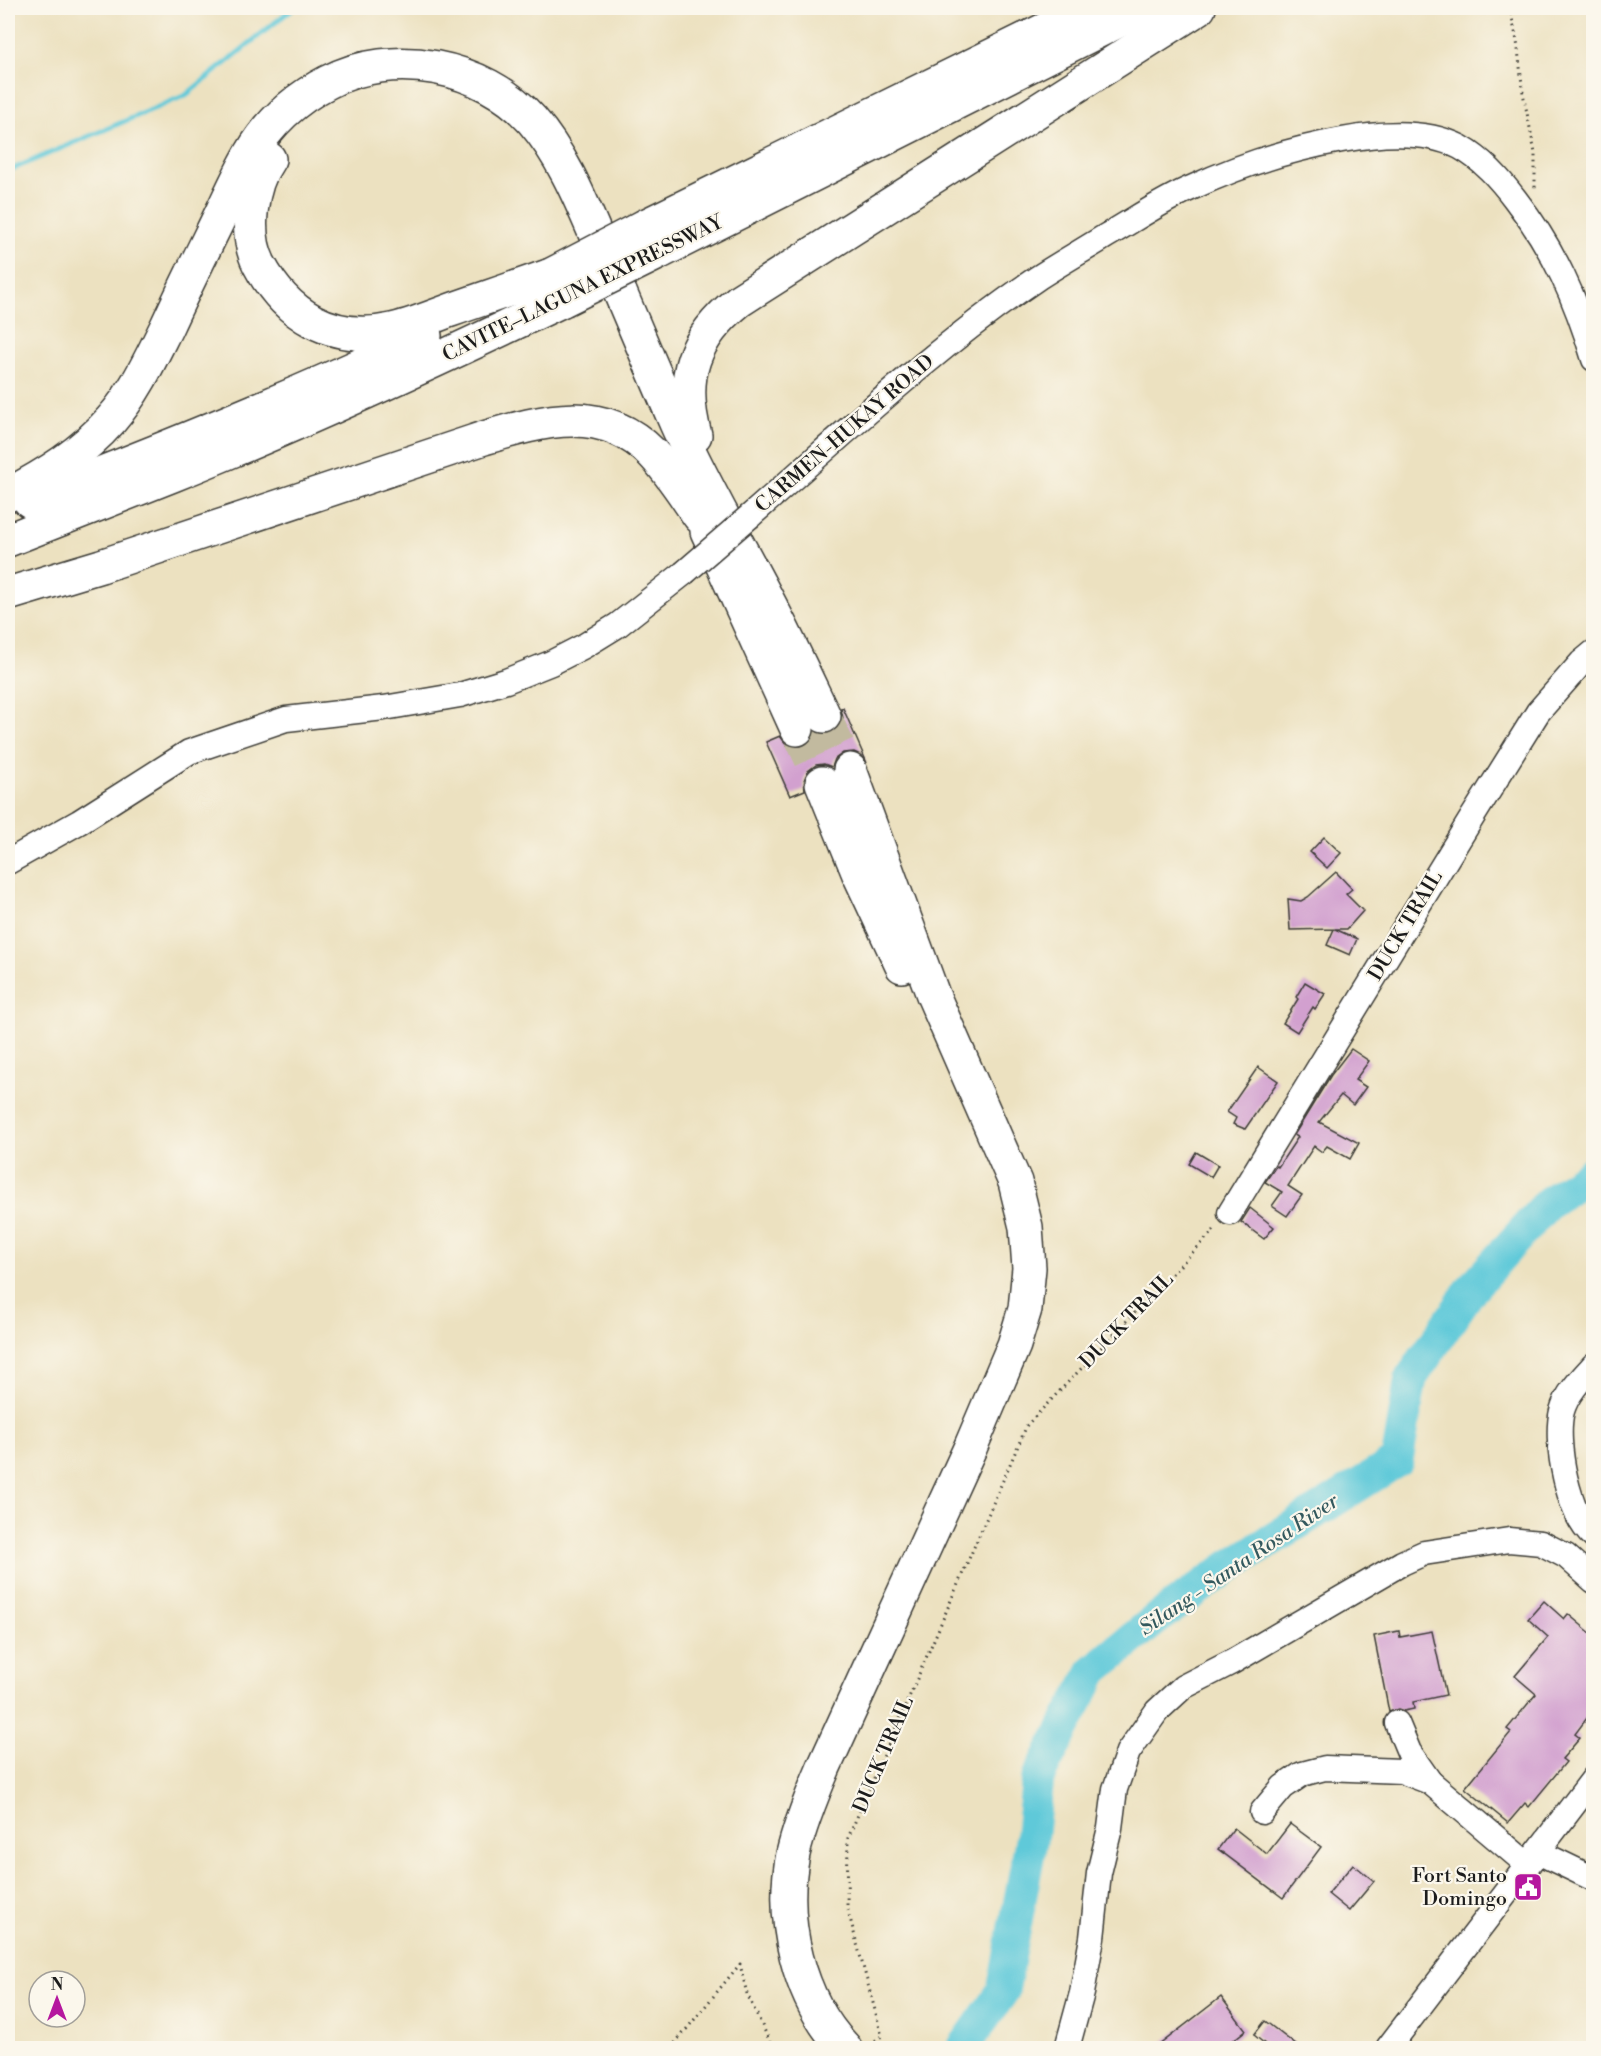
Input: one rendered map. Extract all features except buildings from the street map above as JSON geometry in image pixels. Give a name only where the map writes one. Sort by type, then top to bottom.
[{"type":"highway","name":"CAVITE–LAGUNA EXPRESSWAY","points":[[8,540],[173,475],[428,365],[557,288],[1089,8]]},
{"type":"highway","name":"CAVITE–LAGUNA EXPRESSWAY","points":[[654,238],[1144,8]]},
{"type":"highway","points":[[708,512],[688,400],[694,360],[711,326],[720,316],[740,300],[1199,8]]},
{"type":"highway","points":[[8,495],[74,456],[110,421],[125,402],[154,351],[248,159],[271,125],[289,107],[331,80],[357,71],[405,65],[455,72],[481,82],[519,106],[547,140],[559,158],[579,198],[678,427],[708,512]]},
{"type":"highway","points":[[557,288],[390,330],[372,333],[337,330],[304,317],[272,286],[258,261],[252,237],[251,212],[255,188],[266,163],[282,139],[299,121],[322,104],[375,84],[401,82],[430,84],[457,92],[502,118],[526,141],[542,164],[555,190],[708,512],[768,601],[811,723]]},
{"type":"highway","name":"CAVITE–LAGUNA EXPRESSWAY","points":[[8,509],[161,451],[387,353],[557,288]]},
{"type":"highway","points":[[8,594],[101,566],[484,438],[536,423],[560,419],[594,422],[627,434],[640,442],[708,512]]},
{"type":"highway","points":[[836,777],[862,881],[990,1167],[1006,1212],[1011,1258],[1008,1304],[996,1344],[802,1773],[782,1828],[773,1882],[776,1946],[797,2006],[843,2048]]},
{"type":"street","name":"CARMEN-HUKAY ROAD","points":[[8,862],[79,822],[189,752],[286,719],[384,708],[460,695],[506,681],[551,663],[584,646],[618,625],[684,573],[927,362],[1035,280],[1157,206],[1191,188],[1251,164],[1313,145],[1353,138],[1391,135],[1429,137],[1458,146],[1481,161],[1500,179],[1534,223],[1570,289],[1593,359]]},
{"type":"street","name":"DUCK TRAIL","points":[[1230,1213],[1538,712],[1593,652]]},
{"type":"street","points":[[1593,1365],[1576,1385],[1563,1410],[1560,1437],[1561,1461],[1571,1496],[1579,1518],[1593,1537]]},
{"type":"street","points":[[1066,2049],[1082,1993],[1092,1938],[1099,1873],[1110,1828],[1115,1788],[1128,1752],[1157,1711],[1183,1687],[1232,1662],[1402,1563],[1424,1553],[1509,1540],[1541,1543],[1566,1556],[1593,1581]]},
{"type":"street","points":[[1397,1723],[1409,1752],[1430,1782]]},
{"type":"street","points":[[1262,1812],[1283,1787],[1302,1774],[1325,1768],[1401,1771],[1430,1782],[1533,1858],[1593,1879]]},
{"type":"street","points":[[1388,2049],[1593,1778]]},
{"type":"path","points":[[1510,8],[1535,153],[1534,223]]},
{"type":"path","name":"DUCK TRAIL","points":[[843,2048],[882,2036],[847,1906],[848,1838],[1027,1425],[1230,1213]]},
{"type":"path","points":[[671,2049],[740,1964],[747,1994],[773,2049]]},
{"type":"waterway","points":[[8,171],[186,95],[293,8]]},
{"type":"waterway","name":"Silang - Santa Rosa River","points":[[963,2048],[1003,1991],[1031,1841],[1038,1778],[1094,1670],[1155,1620],[1230,1566],[1397,1461],[1411,1378],[1472,1288],[1549,1202],[1594,1171]]},
{"type":"tunnel","points":[[824,716],[850,770]]},
{"type":"tunnel","points":[[797,729],[822,783]]},
{"type":"place","name":"Fort Santo Domingo","points":[[1528,1887]]}]
